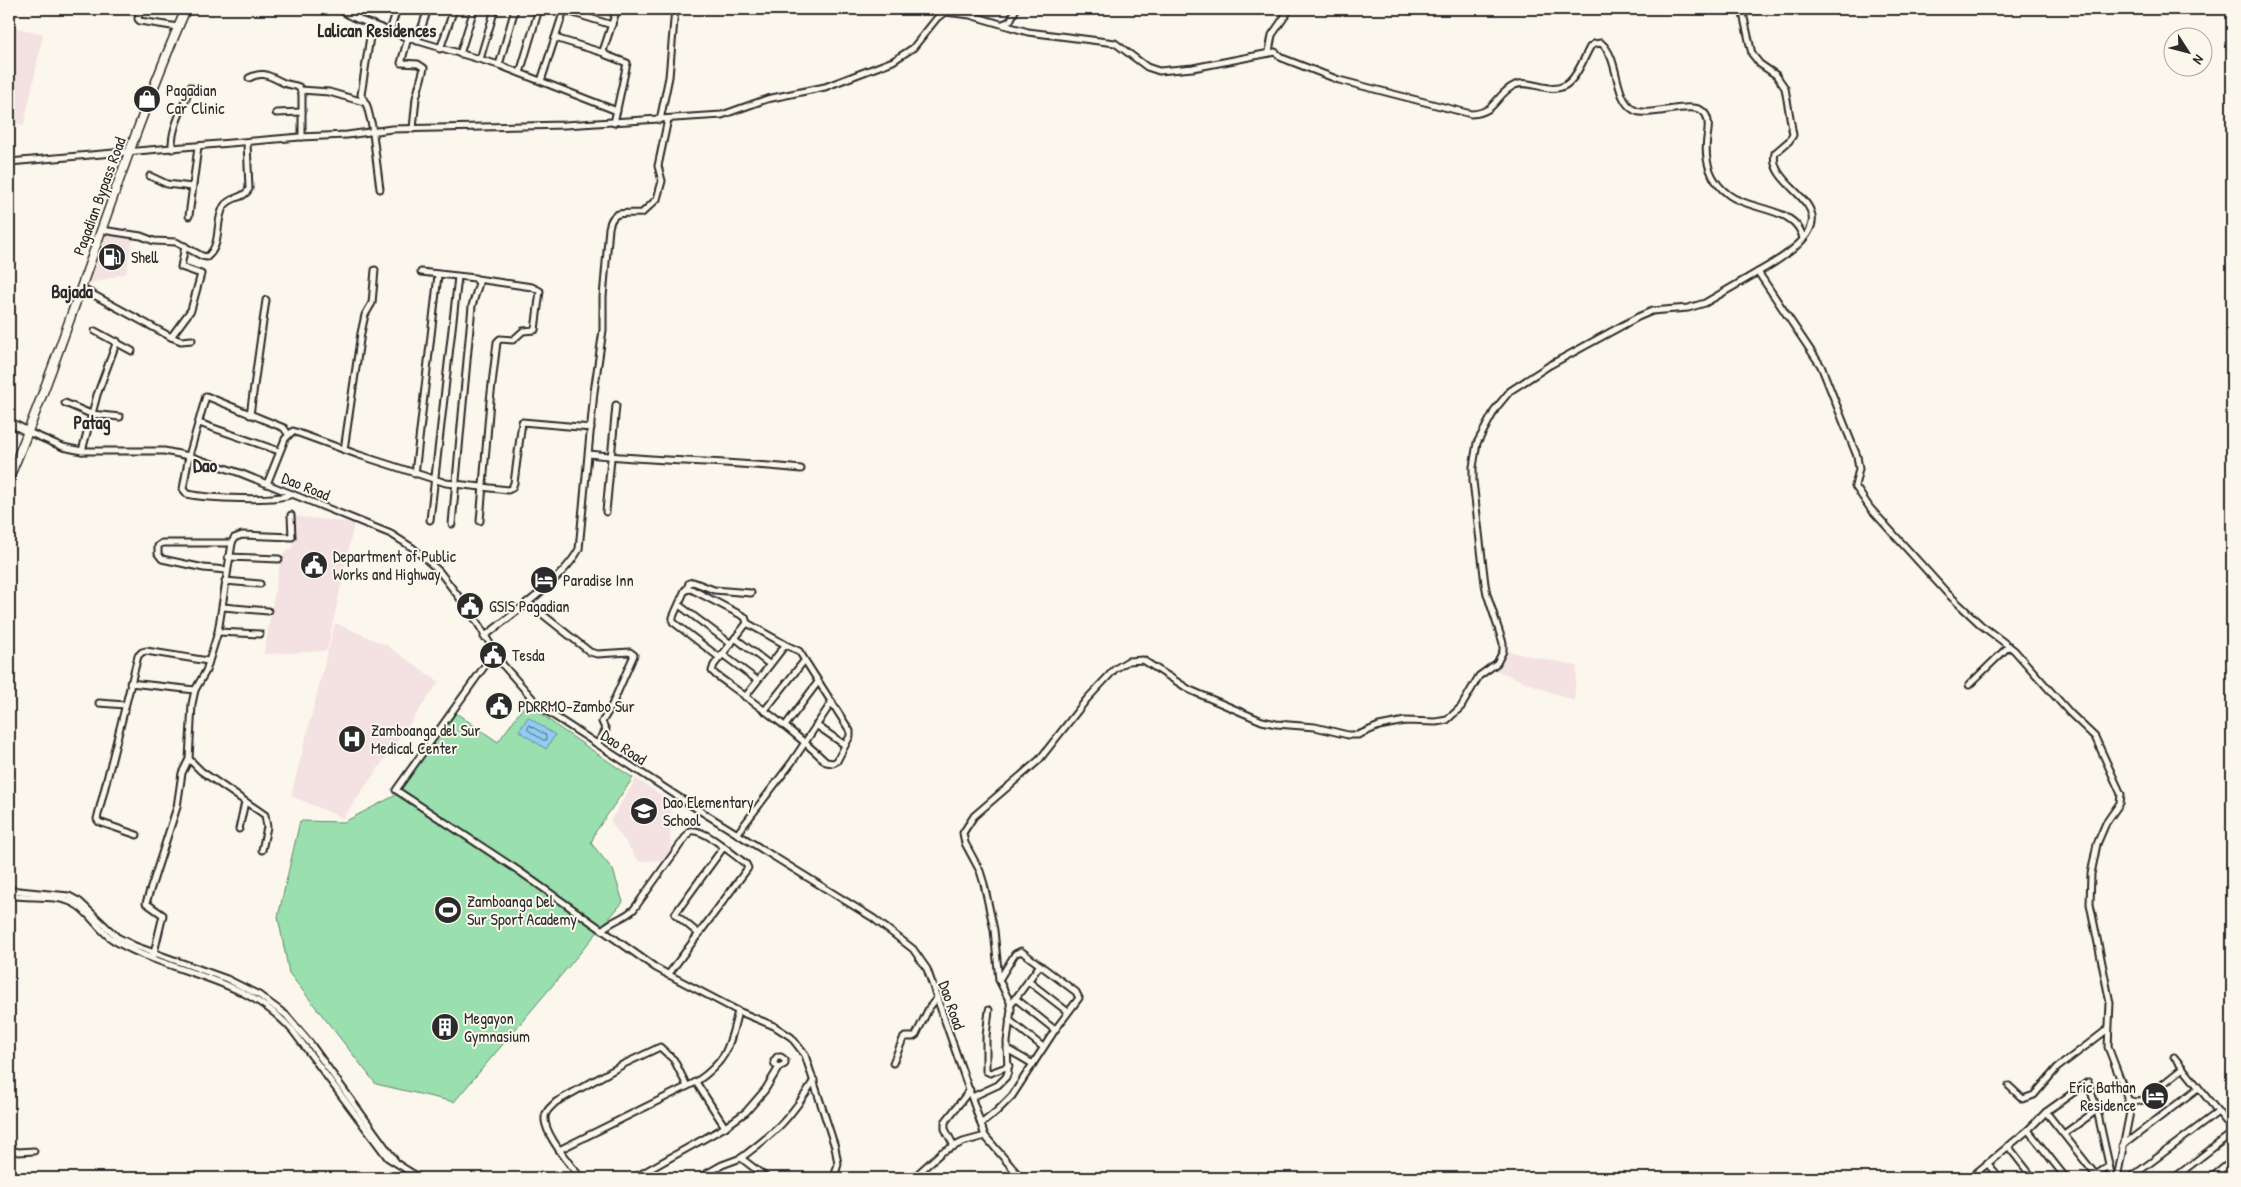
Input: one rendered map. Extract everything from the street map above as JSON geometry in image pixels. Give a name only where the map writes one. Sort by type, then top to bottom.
[{"type":"highway","name":"Pagadian Bypass Road","points":[[9,478],[28,432],[130,152],[186,9]]},
{"type":"highway","points":[[9,793],[9,802]]},
{"type":"main road","points":[[9,422],[28,432]]},
{"type":"street","points":[[139,9],[138,19],[140,22],[178,27]]},
{"type":"street","points":[[339,9],[357,19],[408,38],[499,64],[520,74],[617,111]]},
{"type":"street","points":[[357,19],[361,9]]},
{"type":"street","points":[[390,31],[397,9]]},
{"type":"street","points":[[417,41],[428,9]]},
{"type":"street","points":[[440,48],[454,9]]},
{"type":"street","points":[[460,54],[474,9]]},
{"type":"street","points":[[480,59],[495,9]]},
{"type":"street","points":[[499,64],[515,9]]},
{"type":"street","points":[[520,74],[539,9]]},
{"type":"street","points":[[541,81],[562,9],[612,25]]},
{"type":"street","points":[[604,53],[604,48],[618,9]]},
{"type":"street","points":[[660,120],[669,77],[674,9]]},
{"type":"street","points":[[1004,24],[1010,21],[1016,9]]},
{"type":"street","points":[[1268,52],[1272,35],[1290,9]]},
{"type":"street","points":[[972,1097],[1003,1081],[1008,1072],[1007,1049],[1010,1006],[999,980],[994,930],[984,884],[980,871],[965,843],[964,833],[974,816],[1039,760],[1103,681],[1128,661],[1143,660],[1190,690],[1254,718],[1276,724],[1315,727],[1338,734],[1358,734],[1379,726],[1405,721],[1436,722],[1447,720],[1461,707],[1479,676],[1497,663],[1503,651],[1496,619],[1486,594],[1472,467],[1477,443],[1504,398],[1519,385],[1550,365],[1638,317],[1652,311],[1688,308],[1705,303],[1789,253],[1810,230],[1812,216],[1804,198],[1777,170],[1774,164],[1775,153],[1793,135],[1785,88],[1776,75],[1760,64],[1752,54],[1742,9]]},
{"type":"street","points":[[9,162],[302,137],[372,133],[392,129],[614,123],[722,115],[767,99],[797,94],[852,79],[893,62],[913,48],[937,18],[945,12],[970,15],[1028,32],[1114,43],[1147,67],[1159,71],[1193,68],[1275,52],[1282,58],[1339,80],[1472,114],[1484,113],[1507,90],[1519,84],[1547,87],[1563,86],[1571,79],[1590,48],[1594,44],[1601,43],[1610,53],[1623,97],[1629,106],[1641,112],[1694,108],[1704,112],[1708,117],[1706,161],[1714,179],[1722,189],[1740,202],[1777,212],[1790,219],[1799,227],[1803,239]]},
{"type":"street","points":[[372,24],[361,95],[368,110],[380,189]]},
{"type":"street","points":[[408,38],[402,63],[418,64],[424,68],[416,98],[413,129]]},
{"type":"street","points":[[555,38],[604,53],[628,63],[614,123]]},
{"type":"street","points":[[250,78],[259,74],[269,75],[285,83],[298,86],[301,90],[302,137]]},
{"type":"street","points":[[172,149],[174,127],[184,108],[190,87]]},
{"type":"street","points":[[301,90],[329,92],[364,102]]},
{"type":"street","points":[[276,113],[302,112]]},
{"type":"street","points":[[484,637],[527,602],[570,563],[579,549],[594,392],[603,330],[603,297],[610,224],[612,218],[620,213],[642,213],[657,199],[662,179],[658,166],[668,119]]},
{"type":"street","points":[[102,230],[141,236],[154,241],[170,241],[185,246],[204,257],[214,248],[224,206],[232,199],[244,195],[249,189],[247,142]]},
{"type":"street","points":[[189,216],[198,147]]},
{"type":"street","points":[[150,176],[167,184],[192,187]]},
{"type":"street","points":[[171,337],[191,310],[201,274],[182,268],[185,246]]},
{"type":"street","points":[[344,450],[361,333],[365,315],[372,304],[375,270]]},
{"type":"street","points":[[421,272],[537,288],[540,291],[535,330],[523,331],[513,340],[500,339],[497,342],[480,521]]},
{"type":"street","points":[[1758,272],[1815,355],[1827,379],[1857,456],[1858,469],[1855,483],[1859,493],[1953,599],[2009,646],[2070,713],[2095,737],[2121,794],[2118,807],[2100,833],[2091,874],[2090,904],[2110,1003],[2108,1028],[2110,1054],[2131,1110],[2122,1146],[2117,1178]]},
{"type":"street","points":[[415,474],[438,275]]},
{"type":"street","points":[[430,520],[458,277]]},
{"type":"street","points":[[452,524],[472,306],[478,283],[477,279]]},
{"type":"street","points":[[81,288],[171,337],[180,341],[192,340]]},
{"type":"street","points":[[250,415],[266,300]]},
{"type":"street","points":[[95,331],[132,351]]},
{"type":"street","points":[[82,450],[91,414],[116,341]]},
{"type":"street","points":[[288,434],[284,428],[206,396],[183,484],[184,493],[187,494],[273,498],[292,494]]},
{"type":"street","points":[[65,403],[91,414],[120,416]]},
{"type":"street","points":[[606,512],[616,405]]},
{"type":"street","points":[[268,484],[279,452],[288,434],[295,431],[344,450],[434,480],[455,485],[508,490],[512,488],[523,422],[591,428]]},
{"type":"street","points":[[199,423],[279,452]]},
{"type":"street","name":"Dao Road","points":[[28,432],[63,447],[82,450],[164,452],[189,456],[268,484],[376,527],[408,545],[439,571],[467,607],[494,653],[533,699],[559,720],[873,918],[902,939],[920,957],[937,998],[985,1136]]},
{"type":"street","points":[[589,454],[612,457],[741,462],[801,469]]},
{"type":"street","points":[[153,955],[163,915],[146,903],[174,816],[182,773],[189,759],[190,719],[196,690],[205,674],[218,632],[223,607],[228,557],[232,543],[234,538],[242,534],[292,537],[291,515]]},
{"type":"street","points":[[226,570],[204,568],[162,559],[158,554],[158,546],[162,543],[232,543]]},
{"type":"street","points":[[228,557],[279,559]]},
{"type":"street","points":[[225,582],[260,584]]},
{"type":"street","points":[[751,593],[714,590],[693,582],[689,584],[672,617],[673,622],[757,680]]},
{"type":"street","points":[[687,589],[691,589],[745,617],[747,623],[802,654],[804,661],[851,734],[837,761],[833,763],[826,762],[765,710],[713,672],[713,666],[747,623]]},
{"type":"street","points":[[527,602],[590,652],[597,654],[630,652],[634,655],[614,702],[602,722],[606,730],[597,744]]},
{"type":"street","points":[[679,605],[731,644]]},
{"type":"street","points":[[223,607],[268,611]]},
{"type":"street","points":[[218,632],[260,634]]},
{"type":"street","points":[[735,638],[769,664]]},
{"type":"street","points":[[745,697],[769,664],[786,645]]},
{"type":"street","points":[[1969,686],[2009,646]]},
{"type":"street","points":[[137,835],[99,822],[97,819],[138,656],[142,652],[208,661]]},
{"type":"street","points":[[494,653],[396,790],[519,871],[640,957],[738,1011],[774,1026],[791,1036],[804,1055],[814,1080],[838,1158],[834,1178]]},
{"type":"street","points":[[765,710],[804,661]]},
{"type":"street","points":[[785,726],[818,682]]},
{"type":"street","points":[[130,683],[196,690]]},
{"type":"street","points":[[737,834],[792,762],[832,702]]},
{"type":"street","points":[[99,703],[125,705]]},
{"type":"street","points":[[816,725],[845,745]]},
{"type":"street","points":[[189,759],[201,771],[267,817],[262,850]]},
{"type":"street","points":[[239,829],[245,802]]},
{"type":"street","points":[[603,929],[614,919],[628,915],[634,909],[690,831],[700,831],[746,864],[747,871],[668,974]]},
{"type":"street","points":[[699,934],[675,914],[723,848]]},
{"type":"street","points":[[9,890],[69,896],[80,902],[117,937],[153,955]]},
{"type":"street","points":[[9,895],[57,899],[74,904],[114,941],[153,955],[256,999],[283,1019],[318,1062],[388,1158],[420,1178]]},
{"type":"street","points":[[981,1124],[1004,1104],[1078,1000],[1078,995],[1019,950],[999,980]]},
{"type":"street","points":[[1010,1006],[1040,966]]},
{"type":"street","points":[[1028,981],[1068,1012]]},
{"type":"street","points":[[893,1063],[903,1039],[916,1035],[927,1011],[937,998]]},
{"type":"street","points":[[1016,998],[1055,1030]]},
{"type":"street","points":[[989,1010],[986,1036],[986,1071],[990,1073],[1008,1066]]},
{"type":"street","points":[[559,1150],[696,1082],[713,1071],[722,1060],[731,1038],[738,1011]]},
{"type":"street","points":[[1009,1020],[1043,1047]]},
{"type":"street","points":[[2009,1086],[2023,1099],[2031,1097],[2057,1068],[2108,1028]]},
{"type":"street","points":[[581,1178],[559,1150],[545,1120],[548,1111],[556,1102],[624,1064],[660,1047],[671,1055],[687,1086]]},
{"type":"street","points":[[1007,1049],[1033,1064]]},
{"type":"street","points":[[2174,1057],[2232,1131],[2174,1178]]},
{"type":"street","points":[[634,1178],[725,1127],[746,1112],[758,1099],[779,1068]]},
{"type":"street","points":[[2128,1100],[2135,1102],[2143,1100],[2183,1068]]},
{"type":"street","points":[[699,1178],[722,1165],[741,1158],[784,1123],[797,1107],[814,1080]]},
{"type":"street","points":[[696,1082],[725,1127]]},
{"type":"street","points":[[1970,1178],[2028,1130],[2046,1112],[2088,1082],[2112,1178]]},
{"type":"street","points":[[2122,1146],[2198,1088]]},
{"type":"street","points":[[954,1146],[945,1129],[945,1122],[970,1090]]},
{"type":"street","points":[[2064,1134],[2096,1110]]},
{"type":"street","points":[[2046,1112],[2093,1176],[2109,1166]]},
{"type":"street","points":[[2130,1178],[2218,1112]]},
{"type":"street","points":[[2028,1130],[2066,1178]]},
{"type":"street","points":[[913,1178],[937,1155],[954,1146],[985,1136],[1021,1178]]},
{"type":"street","points":[[2008,1146],[2033,1178]]},
{"type":"street","points":[[9,1148],[18,1152],[34,1151]]},
{"type":"street","points":[[741,1158],[766,1178]]},
{"type":"street","points":[[2211,1178],[2232,1161]]},
{"type":"street","points":[[1987,1162],[2000,1178]]},
{"type":"shaded area","points":[[953,9],[1001,9],[996,20]]},
{"type":"shaded area","points":[[9,26],[43,34],[24,126],[9,121]]},
{"type":"shaded area","points":[[106,232],[133,237],[126,273],[88,283]]},
{"type":"shaded area","points":[[293,516],[354,523],[327,651],[264,654],[281,556],[293,547]]},
{"type":"shaded area","name":"Zamboanga del Sur Medical Center","points":[[335,623],[386,645],[439,682],[343,818],[291,796]]},
{"type":"shaded area","points":[[1506,651],[1577,666],[1574,701],[1495,670],[1500,665]]},
{"type":"shaded area","name":"Dao Elementary School","points":[[636,779],[671,801],[670,860],[639,861],[610,821]]},
{"type":"green space","name":"Zamboanga Del Sur Sport Academy","points":[[527,702],[558,727],[633,778],[596,831],[591,843],[613,870],[623,902],[454,1102],[376,1084],[289,973],[278,917],[300,821],[344,822],[396,795],[456,713],[498,742]]},
{"type":"water","points":[[528,717],[555,735],[546,749],[519,731]]},
{"type":"place","name":"Pagadian Car Clinic","points":[[147,99]]},
{"type":"place","name":"Shell","points":[[112,257]]},
{"type":"place","name":"Department of Public Works and Highway","points":[[314,565]]},
{"type":"place","name":"Paradise Inn","points":[[544,580]]},
{"type":"place","name":"GSIS Pagadian","points":[[470,606]]},
{"type":"place","name":"Tesda","points":[[493,655]]},
{"type":"place","name":"PDRRMO-Zambo Sur","points":[[499,706]]},
{"type":"place","name":"Zamboanga del Sur Medical Center","points":[[352,739]]},
{"type":"place","name":"Dao Elementary School","points":[[644,811]]},
{"type":"place","name":"Zamboanga Del Sur Sport Academy","points":[[448,910]]},
{"type":"place","name":"Megayon Gymnasium","points":[[445,1027]]},
{"type":"place","name":"Eric Bathan Residence","points":[[2155,1096]]},
{"type":"district","name":"Lalican Residences","points":[[377,30]]},
{"type":"district","name":"Bajada","points":[[72,291]]},
{"type":"district","name":"Patag","points":[[92,422]]},
{"type":"district","name":"Dao","points":[[205,465]]}]
